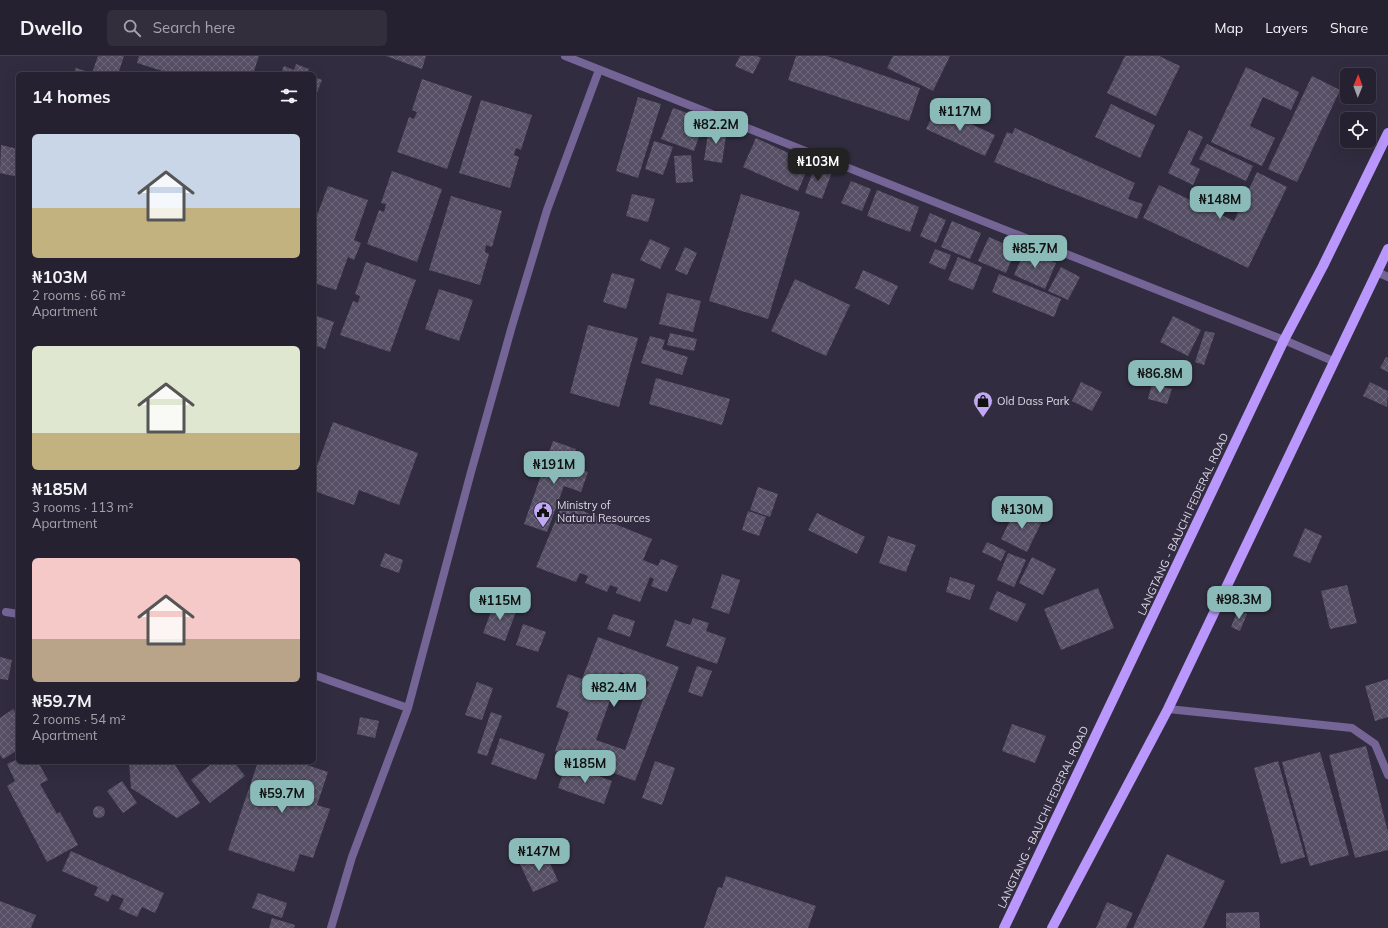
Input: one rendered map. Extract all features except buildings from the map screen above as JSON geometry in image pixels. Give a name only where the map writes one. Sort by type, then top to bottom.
[{"type":"main road","name":"LANGTANG - BAUCHI FEDERAL ROAD","points":[[1004,928],[1284,340],[1323,266],[1388,133]]},
{"type":"main road","points":[[1052,928],[1168,709],[1333,361],[1388,249]]},
{"type":"street","points":[[566,56],[1284,340],[1333,361]]},
{"type":"street","points":[[331,928],[352,857],[408,708],[471,472],[512,326],[547,210],[599,70]]},
{"type":"street","points":[[1377,272],[1388,277]]},
{"type":"street","points":[[6,612],[16,614]]},
{"type":"street","points":[[316,676],[408,708]]},
{"type":"street","points":[[1168,709],[1352,728],[1375,744],[1388,775]]},
{"type":"place","name":"Old Dass Park","points":[[983,418]]},
{"type":"place","name":"Ministry of Natural Resources","points":[[543,528]]}]
